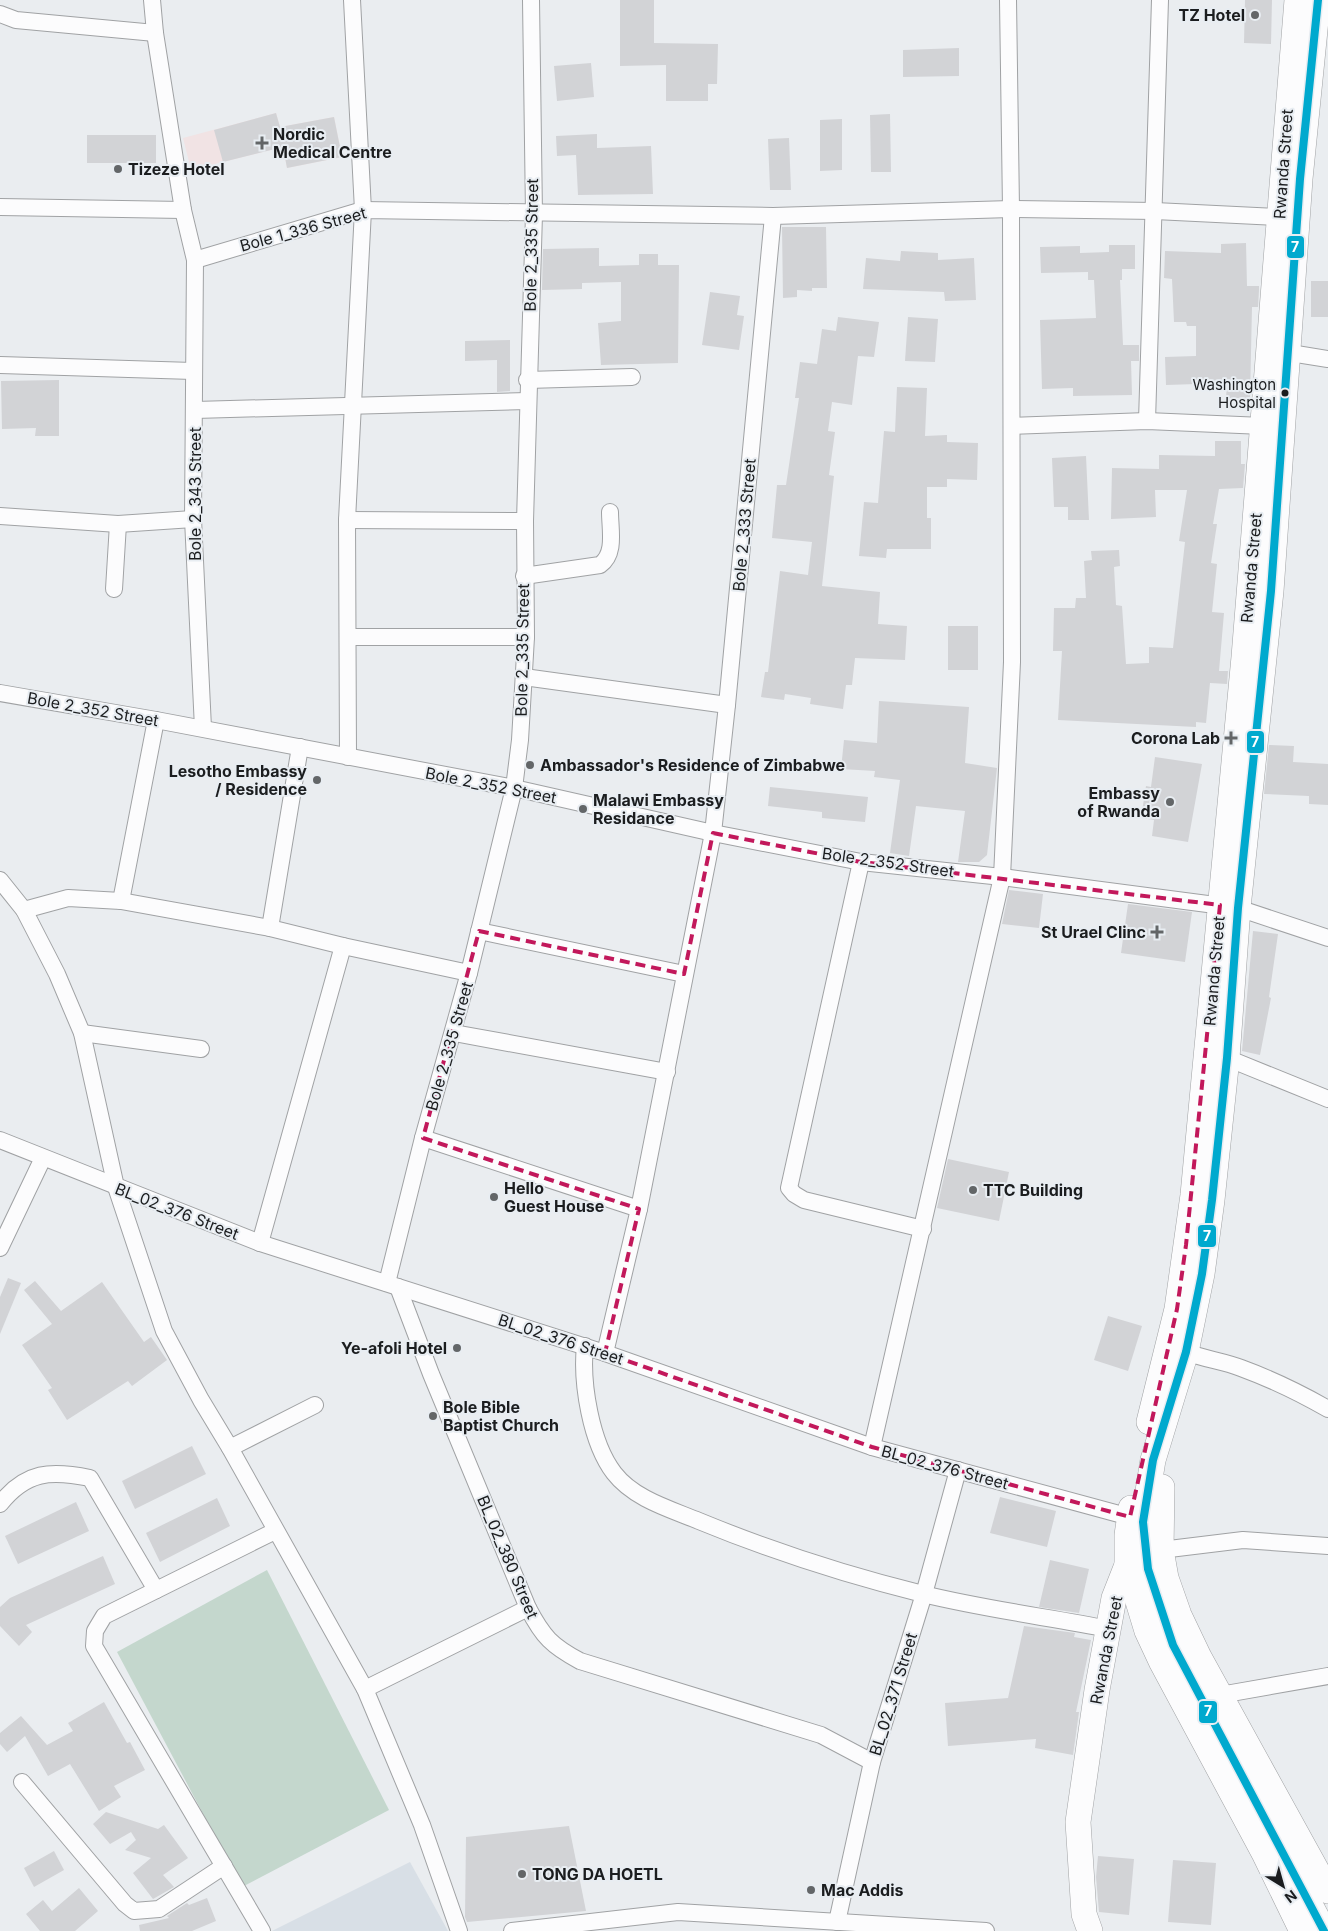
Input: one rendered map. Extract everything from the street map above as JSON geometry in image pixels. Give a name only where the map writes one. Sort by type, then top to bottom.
[{"type":"main road","name":"Rwanda Street","points":[[1090,1931],[1084,1914],[1078,1822],[1097,1690],[1114,1598],[1127,1565],[1127,1535],[1130,1517],[1157,1386],[1177,1308],[1188,1237],[1206,1069],[1271,591],[1279,351],[1279,217],[1296,0]]},
{"type":"main road","name":"Rwanda Street","points":[[1318,0],[1300,179],[1279,351],[1263,426],[1229,907],[1227,1058],[1202,1274],[1186,1352],[1161,1435],[1165,1453],[1160,1516],[1161,1550],[1166,1578],[1179,1615],[1199,1657],[1328,1891]]},
{"type":"main road","points":[[1161,1435],[1147,1487],[1143,1522],[1148,1569],[1163,1618],[1173,1645],[1192,1683],[1324,1931]]},
{"type":"main road","points":[[1127,1565],[1139,1606],[1161,1661],[1264,1853],[1302,1931]]},
{"type":"street","name":"Bole 2_343 Street","points":[[152,0],[155,33],[183,210],[195,260],[193,519],[203,728]]},
{"type":"street","points":[[348,757],[349,636],[347,520],[363,210],[352,0]]},
{"type":"street","name":"Bole 2_335 Street","points":[[393,1285],[423,1138],[454,1033],[514,788],[526,637],[524,576],[527,380],[534,214],[530,0]]},
{"type":"street","points":[[872,1447],[1002,877],[1012,662],[1011,209],[1008,0]]},
{"type":"street","points":[[1147,421],[1155,211],[1160,0]]},
{"type":"street","points":[[0,14],[16,20],[155,33]]},
{"type":"street","points":[[0,207],[183,210]]},
{"type":"street","name":"Bole 1_336 Street","points":[[195,260],[363,210],[773,216],[1011,209],[1155,211],[1279,217]]},
{"type":"street","name":"Bole 2_333 Street","points":[[605,1353],[639,1209],[713,833],[727,705],[773,216]]},
{"type":"street","points":[[1279,351],[1328,358]]},
{"type":"street","points":[[0,365],[193,371]]},
{"type":"street","points":[[527,380],[632,377]]},
{"type":"street","points":[[195,410],[527,400]]},
{"type":"street","points":[[1012,426],[1147,421],[1263,426]]},
{"type":"street","points":[[524,576],[600,565],[607,561],[610,554],[610,512]]},
{"type":"street","points":[[0,516],[118,524],[193,519]]},
{"type":"street","points":[[347,520],[525,522]]},
{"type":"street","points":[[114,589],[118,524]]},
{"type":"street","points":[[349,636],[526,637]]},
{"type":"street","points":[[524,677],[727,705]]},
{"type":"street","name":"Bole 2_352 Street","points":[[0,692],[203,728],[514,788],[713,833],[861,862],[1002,877],[1229,907],[1328,938]]},
{"type":"street","points":[[121,901],[156,720]]},
{"type":"street","points":[[270,928],[300,747]]},
{"type":"street","points":[[861,862],[789,1188],[794,1194],[804,1200],[923,1229]]},
{"type":"street","points":[[0,880],[24,910],[57,974],[82,1033],[105,1127],[116,1187],[164,1331],[201,1400],[230,1448],[365,1689],[422,1825],[459,1931]]},
{"type":"street","points":[[24,910],[68,898],[121,901],[270,928],[469,973]]},
{"type":"street","points":[[479,931],[684,974]]},
{"type":"street","points":[[260,1243],[343,946]]},
{"type":"street","points":[[82,1033],[201,1049]]},
{"type":"street","points":[[454,1033],[667,1072]]},
{"type":"street","points":[[1227,1058],[1328,1098]]},
{"type":"street","points":[[423,1138],[639,1209]]},
{"type":"street","name":"BL_02_376 Street","points":[[0,1140],[260,1243],[585,1346],[872,1447],[1130,1517]]},
{"type":"street","points":[[0,1248],[43,1158]]},
{"type":"street","name":"BL_02_380 Street","points":[[393,1285],[528,1608],[540,1632],[556,1648],[580,1661],[821,1735],[872,1762]]},
{"type":"street","points":[[585,1346],[584,1379],[595,1430],[614,1473],[627,1486],[649,1500],[776,1552],[924,1594],[1109,1629]]},
{"type":"street","points":[[1186,1352],[1205,1360],[1240,1367],[1328,1409]]},
{"type":"street","points":[[230,1448],[315,1405]]},
{"type":"street","name":"BL_02_371 Street","points":[[837,1922],[862,1799],[924,1594],[958,1470]]},
{"type":"street","points":[[0,1504],[12,1489],[39,1475],[64,1473],[90,1478],[156,1590]]},
{"type":"street","points":[[262,1931],[94,1646],[95,1631],[104,1616],[275,1530]]},
{"type":"street","points":[[1161,1550],[1243,1540],[1328,1546]]},
{"type":"street","points":[[365,1689],[528,1608]]},
{"type":"street","points":[[1220,1695],[1328,1676]]},
{"type":"street","points":[[22,1782],[125,1904],[134,1911],[159,1909],[224,1866]]},
{"type":"street","points":[[512,1931],[678,1912],[986,1931]]},
{"type":"highlighted area","points":[[713,833],[861,862],[1220,905],[1186,1245],[1177,1309],[1130,1517],[872,1447],[605,1353],[639,1209],[423,1138],[479,931],[684,974]]},
{"type":"shaded area","name":"Nordic Medical Centre","points":[[276,113],[280,127],[334,117],[342,157],[287,168],[283,147],[191,170],[183,138]]},
{"type":"shaded area","points":[[410,1862],[448,1931],[272,1931]]},
{"type":"green space","points":[[267,1570],[389,1810],[242,1887],[117,1652]]},
{"type":"building","points":[[620,0],[654,0],[654,43],[718,44],[717,84],[708,84],[708,101],[666,101],[666,65],[620,66]]},
{"type":"building","points":[[1245,0],[1272,0],[1271,44],[1244,43]]},
{"type":"building","points":[[959,48],[959,76],[903,77],[903,50]]},
{"type":"building","points":[[591,63],[594,97],[557,101],[554,66]]},
{"type":"building","name":"Nordic Medical Centre","points":[[276,113],[280,127],[334,117],[342,157],[287,168],[283,147],[223,162],[214,130]]},
{"type":"building","points":[[890,114],[891,172],[871,172],[870,115]]},
{"type":"building","points":[[842,119],[842,170],[820,171],[820,120]]},
{"type":"building","points":[[597,134],[597,148],[651,146],[653,194],[578,195],[576,155],[557,156],[556,136]]},
{"type":"building","points":[[87,135],[156,135],[156,163],[87,163]]},
{"type":"building","points":[[789,138],[791,190],[770,190],[768,139]]},
{"type":"building","points":[[782,227],[826,227],[827,288],[812,288],[812,291],[797,290],[797,297],[783,298]]},
{"type":"building","points":[[1246,243],[1247,286],[1259,286],[1258,307],[1252,307],[1250,398],[1226,398],[1227,383],[1166,385],[1165,357],[1196,356],[1196,326],[1187,326],[1186,322],[1174,322],[1172,279],[1164,278],[1165,251],[1221,253],[1221,244]]},
{"type":"building","points":[[1109,245],[1135,245],[1135,269],[1122,269],[1122,280],[1120,280],[1123,345],[1139,345],[1139,361],[1131,361],[1132,395],[1073,396],[1073,388],[1042,389],[1040,320],[1096,318],[1094,280],[1088,280],[1088,272],[1041,273],[1040,247],[1080,246],[1080,253],[1109,252]]},
{"type":"building","points":[[599,248],[599,266],[639,265],[639,254],[658,254],[658,265],[679,265],[678,363],[601,365],[598,323],[621,321],[621,282],[582,283],[582,289],[542,290],[543,249]]},
{"type":"building","points":[[901,251],[938,253],[938,260],[974,258],[976,300],[945,301],[944,292],[863,289],[866,258],[900,261]]},
{"type":"building","points":[[1311,281],[1328,281],[1328,317],[1311,317]]},
{"type":"building","points":[[710,292],[740,296],[737,315],[744,316],[739,350],[702,345]]},
{"type":"building","points":[[838,317],[879,322],[874,357],[858,356],[852,405],[832,402],[828,431],[835,432],[829,475],[834,476],[822,586],[880,592],[878,624],[907,626],[905,660],[855,658],[852,685],[846,685],[843,709],[810,704],[811,698],[785,694],[784,700],[761,697],[765,672],[768,672],[780,571],[808,575],[812,542],[772,538],[777,485],[786,485],[799,398],[795,398],[800,362],[817,364],[822,329],[836,331]]},
{"type":"building","points":[[908,317],[938,319],[935,362],[905,361]]},
{"type":"building","points":[[510,340],[510,391],[497,392],[497,360],[465,361],[465,341]]},
{"type":"building","points":[[59,380],[59,436],[35,436],[36,428],[2,429],[1,381]]},
{"type":"building","points":[[897,387],[927,388],[925,436],[947,435],[947,442],[978,443],[977,480],[947,479],[947,487],[927,487],[927,518],[931,518],[931,549],[887,549],[886,558],[859,556],[864,502],[878,503],[884,431],[895,432]]},
{"type":"building","points":[[1215,441],[1241,441],[1241,464],[1245,464],[1243,488],[1219,489],[1213,524],[1217,524],[1211,563],[1217,564],[1212,612],[1224,613],[1219,671],[1228,671],[1227,684],[1210,683],[1206,723],[1196,722],[1196,727],[1058,720],[1062,651],[1053,651],[1054,608],[1075,608],[1076,598],[1086,598],[1084,561],[1092,560],[1091,551],[1119,550],[1120,566],[1114,567],[1116,605],[1122,606],[1126,664],[1149,663],[1149,647],[1173,648],[1185,542],[1179,541],[1187,490],[1155,490],[1156,517],[1111,519],[1112,468],[1159,469],[1159,455],[1215,456]]},
{"type":"building","points":[[1086,456],[1089,520],[1068,520],[1068,507],[1054,507],[1052,458]]},
{"type":"building","points":[[948,626],[978,626],[978,670],[948,670]]},
{"type":"building","points":[[879,701],[969,707],[965,763],[997,768],[987,855],[979,862],[958,862],[965,811],[916,806],[909,856],[890,853],[900,780],[874,777],[875,771],[841,769],[844,740],[877,743]]},
{"type":"building","points":[[1269,745],[1294,746],[1293,762],[1328,764],[1328,805],[1309,804],[1309,796],[1264,794]]},
{"type":"building","name":"Embassy of Rwanda","points":[[1155,757],[1202,764],[1188,842],[1152,836],[1154,820],[1141,818],[1146,786],[1151,787]]},
{"type":"building","points":[[770,787],[868,797],[865,822],[822,818],[822,812],[768,806]]},
{"type":"building","points":[[1009,890],[1043,894],[1039,928],[1002,924]]},
{"type":"building","name":"St Urael Clinc","points":[[1128,904],[1192,912],[1185,962],[1121,953]]},
{"type":"building","points":[[1253,931],[1278,934],[1269,997],[1271,998],[1260,1055],[1242,1051]]},
{"type":"building","name":"TTC Building","points":[[948,1159],[1009,1172],[999,1221],[937,1208]]},
{"type":"building","points":[[8,1278],[21,1283],[0,1334],[0,1297]]},
{"type":"building","points":[[35,1281],[61,1311],[102,1282],[144,1342],[151,1337],[167,1360],[132,1386],[128,1381],[67,1420],[48,1390],[52,1388],[22,1345],[52,1324],[24,1290]]},
{"type":"building","points":[[1108,1316],[1142,1326],[1128,1371],[1094,1360]]},
{"type":"building","points":[[192,1446],[206,1474],[135,1509],[122,1481]]},
{"type":"building","points":[[1000,1497],[1056,1511],[1047,1547],[990,1533]]},
{"type":"building","points":[[217,1498],[230,1526],[160,1562],[146,1533]]},
{"type":"building","points":[[76,1502],[89,1531],[18,1564],[5,1536]]},
{"type":"building","points":[[103,1556],[115,1584],[26,1625],[32,1632],[19,1646],[0,1626],[0,1607],[10,1598]]},
{"type":"building","points":[[1050,1560],[1089,1569],[1079,1613],[1039,1607]]},
{"type":"building","points":[[1024,1626],[1075,1633],[1074,1637],[1091,1640],[1076,1712],[1079,1712],[1073,1755],[1035,1748],[1036,1739],[948,1746],[945,1703],[1008,1698]]},
{"type":"building","points":[[104,1702],[127,1743],[130,1742],[145,1770],[114,1786],[121,1797],[99,1811],[70,1764],[48,1776],[25,1736],[7,1752],[0,1744],[0,1733],[21,1716],[47,1745],[73,1731],[68,1723]]},
{"type":"building","points":[[106,1812],[158,1829],[164,1825],[188,1858],[163,1875],[174,1887],[153,1899],[133,1873],[151,1858],[125,1850],[136,1840],[131,1832],[110,1844],[93,1824]]},
{"type":"building","name":"TONG DA HOETL","points":[[569,1826],[586,1911],[467,1922],[465,1917],[466,1837]]},
{"type":"building","points":[[54,1851],[64,1870],[34,1887],[24,1868]]},
{"type":"building","points":[[1098,1856],[1134,1859],[1129,1915],[1099,1912],[1096,1877]]},
{"type":"building","points":[[1173,1860],[1216,1863],[1211,1925],[1168,1922]]},
{"type":"building","points":[[79,1888],[98,1911],[75,1931],[40,1931],[26,1914],[43,1900],[52,1911]]},
{"type":"building","points":[[207,1898],[216,1921],[192,1931],[140,1931],[139,1925],[169,1918],[167,1916],[187,1903],[189,1905]]},
{"type":"transit line","name":"7","points":[[1318,0],[1300,179],[1271,591],[1238,908],[1227,1058],[1212,1200],[1202,1274],[1186,1352],[1153,1460],[1143,1522],[1148,1569],[1173,1645],[1324,1931]]},
{"type":"place","name":"TZ Hotel","points":[[1255,15]]},
{"type":"place","name":"Nordic Medical Centre","points":[[262,143]]},
{"type":"place","name":"Tizeze Hotel","points":[[118,169]]},
{"type":"place","name":"Washington Hospital","points":[[1285,393]]},
{"type":"place","name":"Corona Lab","points":[[1231,738]]},
{"type":"place","name":"Ambassador's Residence of Zimbabwe","points":[[530,765]]},
{"type":"place","name":"Lesotho Embassy / Residence","points":[[317,780]]},
{"type":"place","name":"Embassy of Rwanda","points":[[1170,802]]},
{"type":"place","name":"Malawi Embassy Residance","points":[[583,809]]},
{"type":"place","name":"St Urael Clinc","points":[[1157,932]]},
{"type":"place","name":"TTC Building","points":[[973,1190]]},
{"type":"place","name":"Hello Guest House","points":[[494,1197]]},
{"type":"place","name":"Ye-afoli Hotel","points":[[457,1348]]},
{"type":"place","name":"Bole Bible Baptist Church","points":[[433,1416]]},
{"type":"place","name":"TONG DA HOETL","points":[[522,1874]]},
{"type":"place","name":"Mac Addis","points":[[811,1890]]}]
